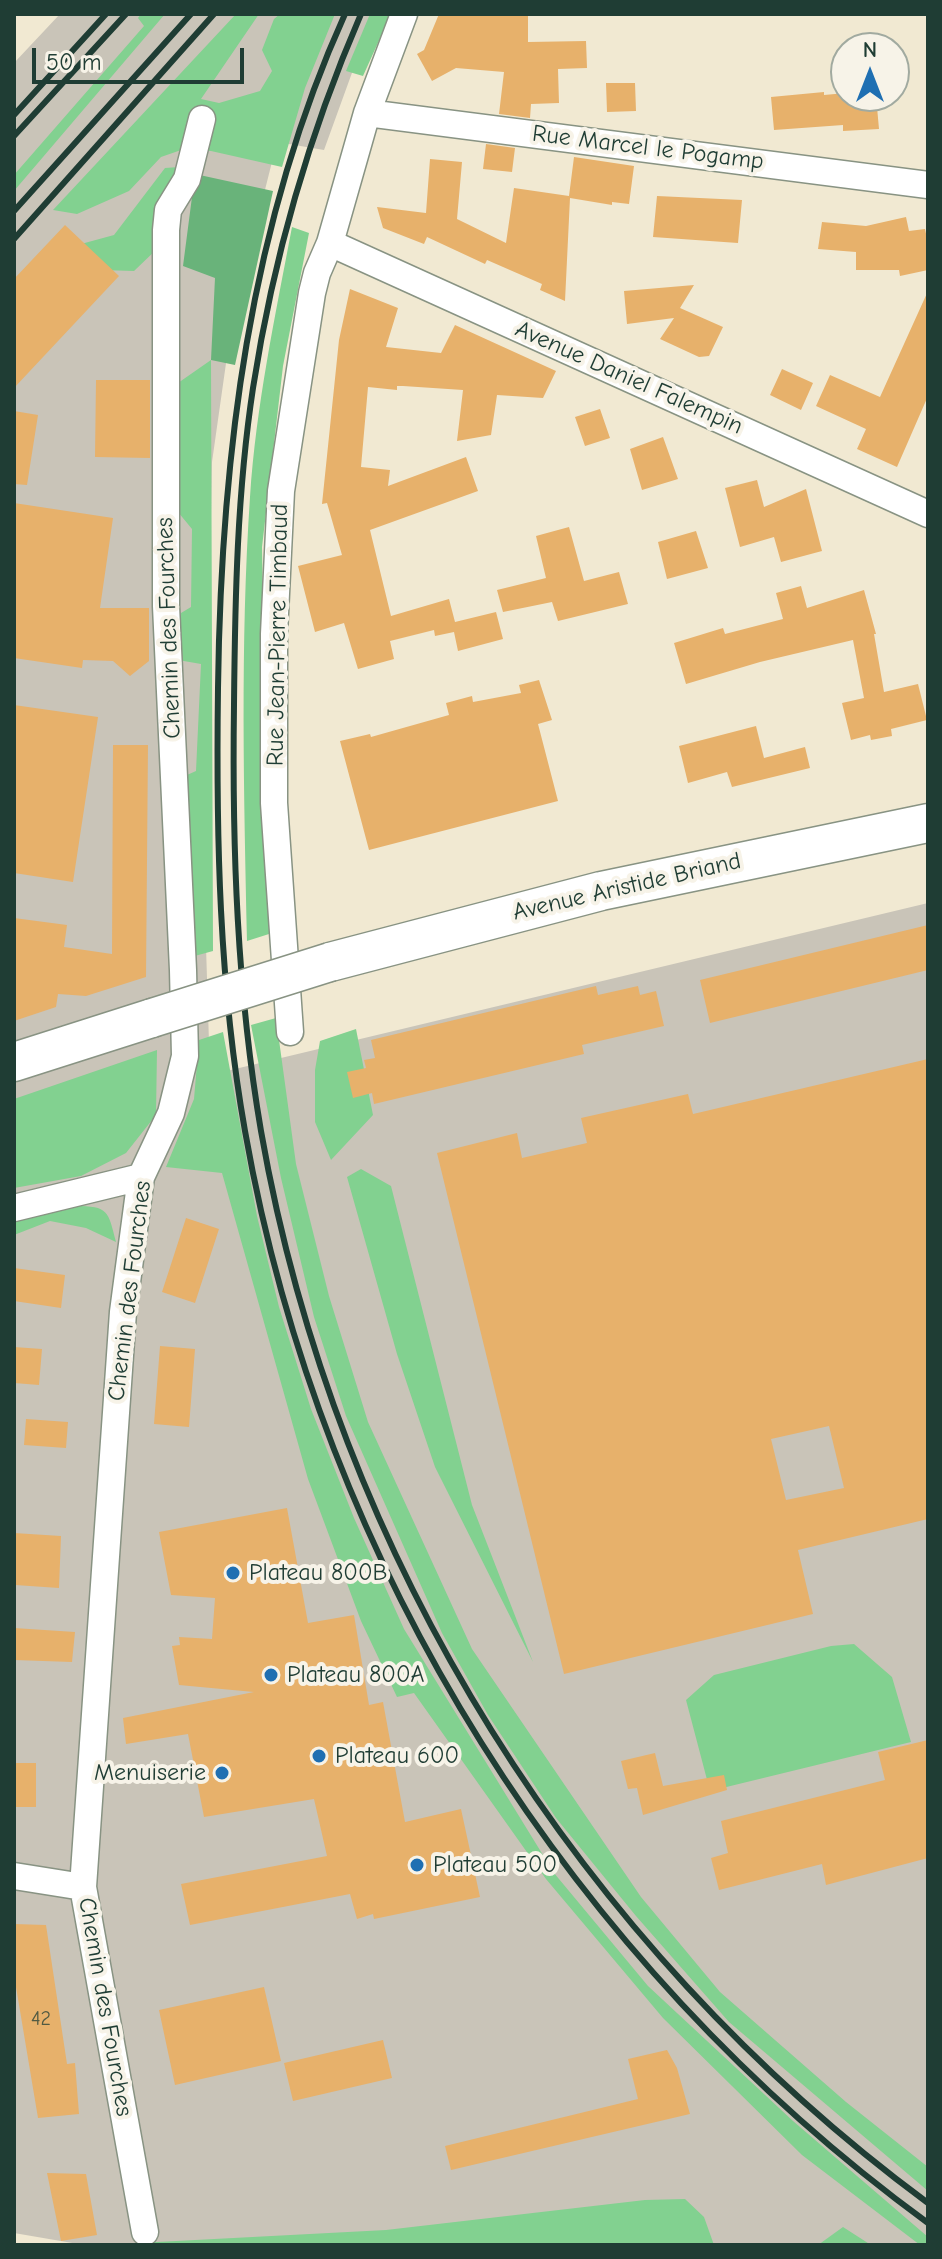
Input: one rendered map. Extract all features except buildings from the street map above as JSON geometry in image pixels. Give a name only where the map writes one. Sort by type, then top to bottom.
[{"type":"main road","name":"Avenue Aristide Briand","points":[[14,1062],[330,962],[601,891],[928,823]]},
{"type":"street","name":"Rue Jean-Pierre Timbaud","points":[[290,1032],[274,803],[276,570],[281,491],[312,293],[330,243],[367,113],[404,14]]},
{"type":"street","name":"Rue Marcel le Pogamp","points":[[367,113],[928,185]]},
{"type":"street","name":"Chemin des Fourches","points":[[145,2232],[83,1887],[123,1312],[141,1177],[171,1113],[185,1056],[166,606],[166,230],[168,210],[187,179],[199,130]]},
{"type":"street","name":"Avenue Daniel Falempin","points":[[330,243],[928,514]]},
{"type":"street","points":[[14,1208],[141,1177]]},
{"type":"street","points":[[14,1876],[83,1887]]},
{"type":"shaded area","points":[[60,14],[389,14],[353,70],[324,150],[277,142],[232,321],[212,462],[204,882],[210,1075],[928,903],[928,2245],[84,2245],[14,2233],[14,63]]},
{"type":"green space","points":[[141,14],[165,14],[14,191],[14,175],[144,26],[138,18]]},
{"type":"green space","points":[[236,14],[259,14],[201,99],[219,103],[260,91],[272,71],[262,50],[274,19],[280,14],[335,14],[305,88],[282,167],[211,151],[184,149],[161,157],[129,191],[77,214],[53,210]]},
{"type":"green space","points":[[370,14],[391,14],[363,76],[346,71]]},
{"type":"green space","points":[[179,167],[158,248],[134,271],[101,270],[81,244],[114,235],[165,168]]},
{"type":"green space","points":[[195,174],[273,191],[235,365],[211,360],[215,278],[183,266]]},
{"type":"green space","points":[[292,227],[309,233],[283,366],[262,547],[269,934],[247,941],[244,664],[250,497],[261,395]]},
{"type":"green space","points":[[211,360],[213,951],[180,960],[178,779],[196,771],[201,664],[178,660],[181,613],[191,607],[192,529],[178,512],[178,383]]},
{"type":"green space","points":[[276,1018],[296,1164],[329,1296],[368,1422],[472,1649],[641,1897],[720,1992],[846,2102],[928,2167],[928,2191],[729,2022],[636,1916],[556,1818],[488,1715],[442,1633],[346,1416],[314,1317],[281,1178],[251,1025]]},
{"type":"green space","points":[[356,1029],[373,1115],[331,1160],[315,1122],[315,1070],[320,1041]]},
{"type":"green space","points":[[223,1032],[257,1216],[279,1307],[311,1409],[354,1518],[404,1629],[554,1873],[648,1986],[793,2121],[928,2237],[928,2245],[920,2245],[802,2155],[663,2018],[546,1879],[414,1693],[397,1697],[361,1621],[308,1479],[222,1173],[166,1167],[194,1099],[199,1040]]},
{"type":"green space","points":[[157,1050],[156,1115],[126,1153],[81,1176],[14,1188],[14,1099]]},
{"type":"green space","points":[[361,1169],[391,1186],[472,1505],[533,1662],[435,1467],[397,1354],[347,1177]]},
{"type":"green space","points":[[75,1206],[95,1207],[105,1212],[116,1242],[86,1228],[50,1221],[14,1235],[14,1218]]},
{"type":"green space","points":[[854,1644],[892,1677],[911,1742],[710,1791],[686,1700],[714,1675],[831,1646]]},
{"type":"green space","points":[[685,2199],[704,2217],[714,2245],[136,2245],[386,2230],[645,2200]]},
{"type":"green space","points":[[843,2227],[871,2245],[818,2245]]},
{"type":"railway","points":[[14,115],[106,14]]},
{"type":"railway","points":[[14,136],[126,14]]},
{"type":"railway","points":[[14,211],[191,14]]},
{"type":"railway","points":[[14,239],[214,14]]},
{"type":"railway","points":[[345,14],[312,94],[285,176],[263,260],[234,429],[220,601],[218,799],[225,966],[245,1131],[282,1293],[334,1449],[401,1600],[482,1743],[575,1878],[682,2004],[799,2119],[928,2223]]},
{"type":"railway","points":[[361,14],[309,151],[271,292],[253,388],[243,467],[238,546],[234,812],[241,972],[261,1131],[297,1289],[348,1443],[413,1590],[492,1731],[583,1863],[687,1987],[802,2100],[928,2203]]},
{"type":"place","name":"Plateau 800B","points":[[233,1573]]},
{"type":"place","name":"Plateau 800A","points":[[271,1675]]},
{"type":"place","name":"Plateau 600","points":[[319,1756]]},
{"type":"place","name":"Menuiserie","points":[[222,1773]]},
{"type":"place","name":"Plateau 500","points":[[417,1865]]}]
